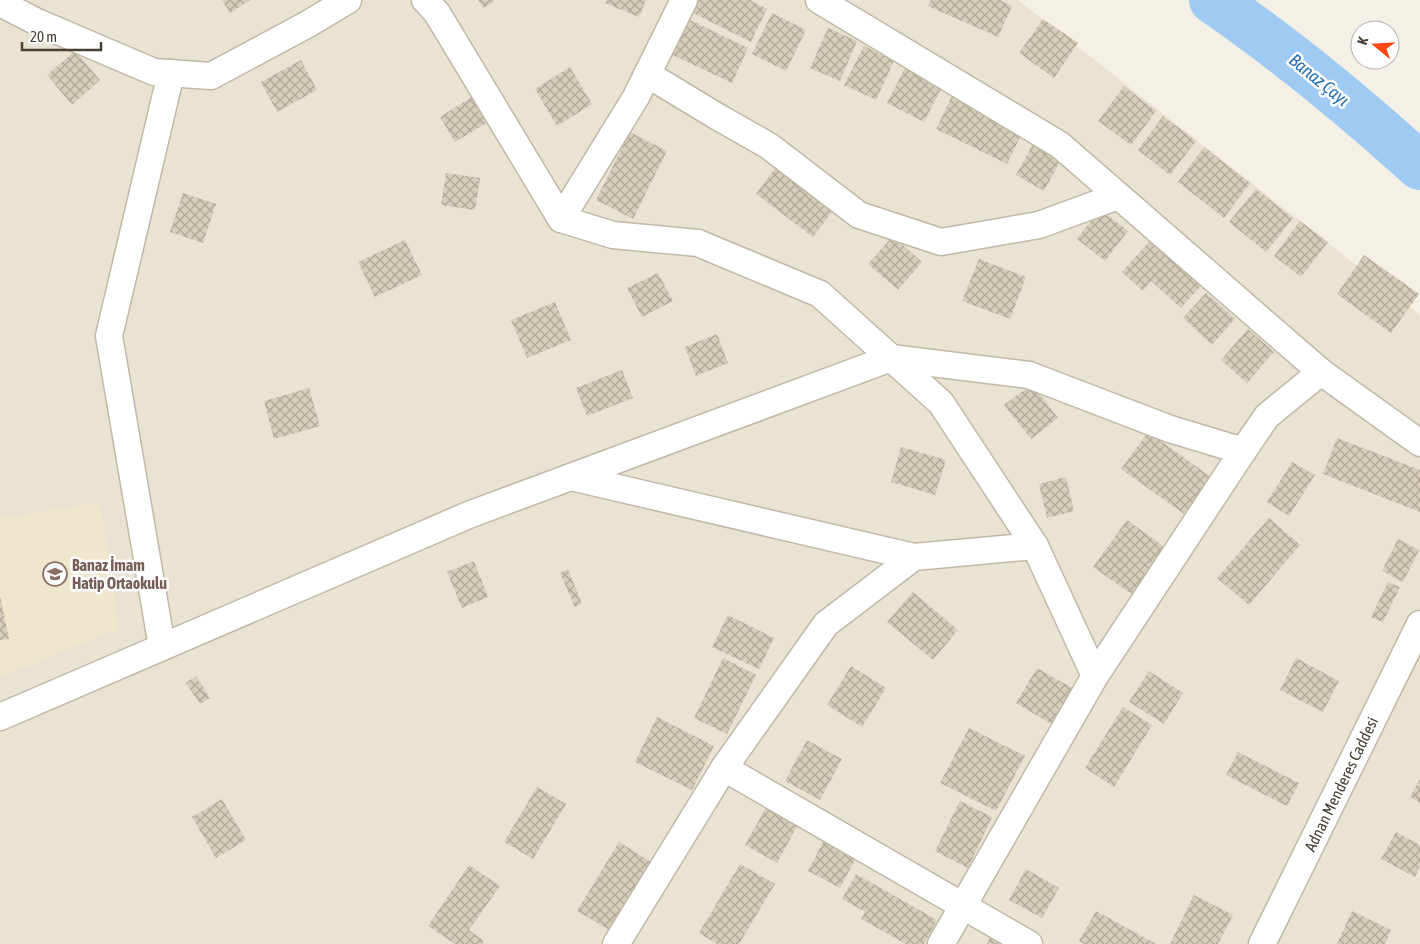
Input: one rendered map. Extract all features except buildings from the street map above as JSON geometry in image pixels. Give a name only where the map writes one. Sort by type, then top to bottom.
[{"type":"street","points":[[0,2],[37,22],[154,72],[211,76],[308,24],[348,0]]},
{"type":"street","points":[[425,0],[437,13],[561,218],[613,236],[698,243],[820,294],[941,403],[1034,546],[1095,676]]},
{"type":"street","points":[[561,218],[636,97],[684,0]]},
{"type":"street","points":[[819,0],[1060,145],[1321,372],[1420,443]]},
{"type":"street","points":[[162,647],[109,336],[171,73]]},
{"type":"street","points":[[647,74],[769,146],[859,215],[942,242],[1039,225],[1118,196]]},
{"type":"street","points":[[0,717],[471,514],[891,358],[1029,375],[1170,429],[1243,451]]},
{"type":"street","points":[[941,944],[1095,676],[1243,451],[1267,416],[1321,372]]},
{"type":"street","points":[[570,477],[914,557],[1034,546]]},
{"type":"street","points":[[616,944],[724,768],[826,624],[914,557]]},
{"type":"street","name":"Adnan Menderes Caddesi","points":[[1262,944],[1420,624]]},
{"type":"street","points":[[724,768],[1029,944]]},
{"type":"shaded area","points":[[0,0],[1018,0],[1420,315],[1420,944],[0,944]]},
{"type":"shaded area","name":"Banaz İmam Hatip Ortaokulu","points":[[100,503],[119,629],[0,677],[0,518]]},
{"type":"waterway","name":"Banaz Çayı","points":[[1213,0],[1319,79],[1420,166]]},
{"type":"place","name":"Banaz İmam Hatip Ortaokulu","points":[[55,574]]}]
